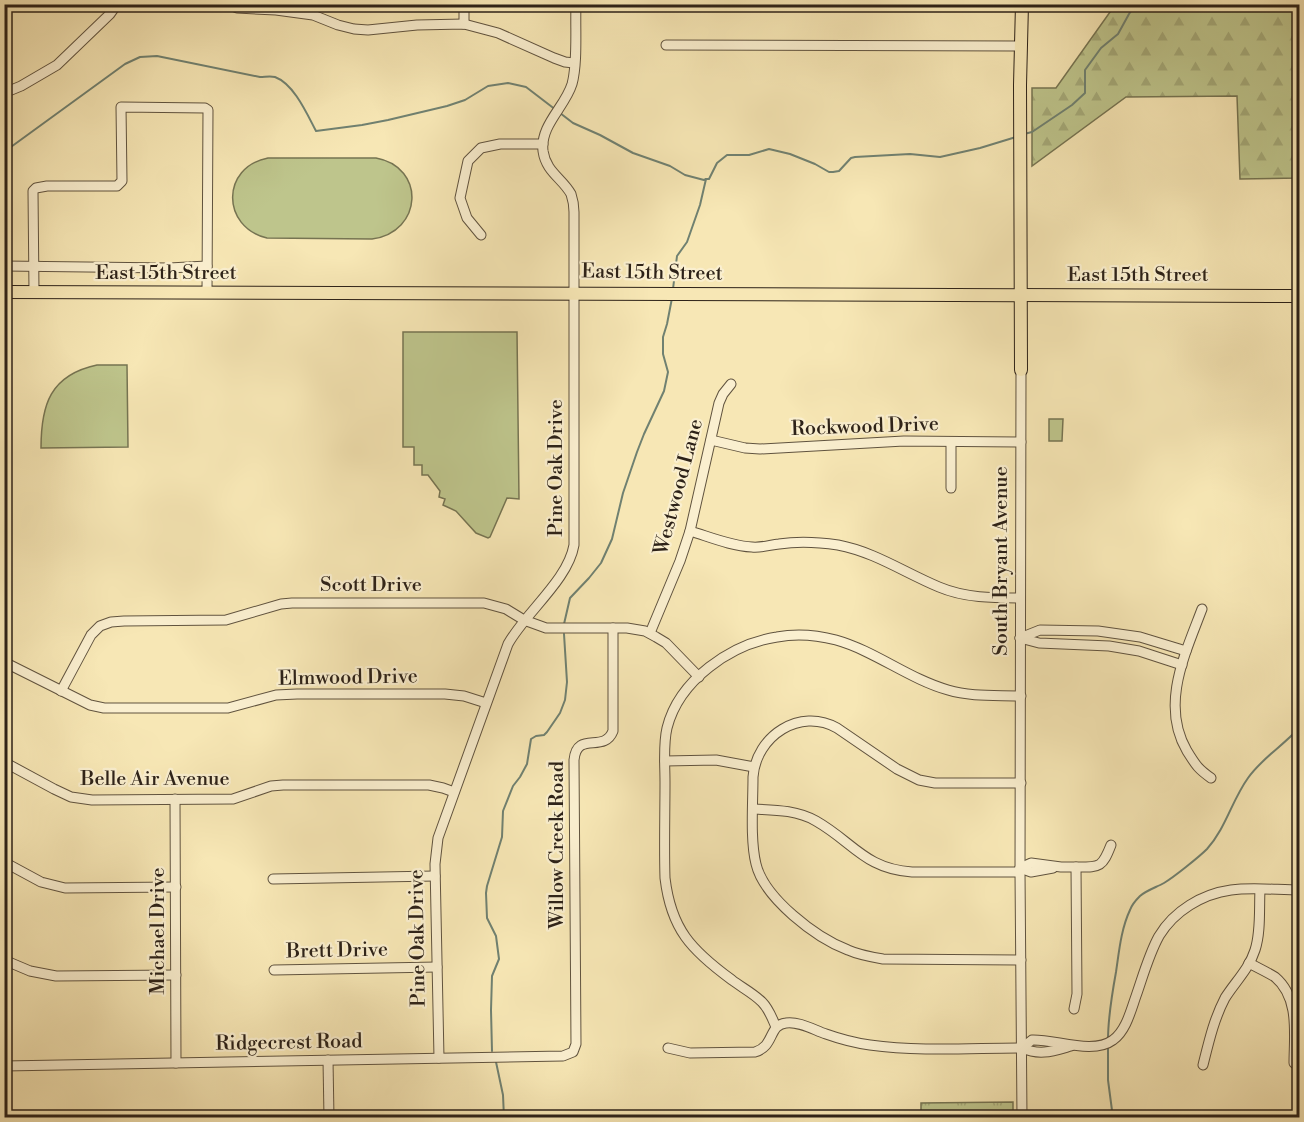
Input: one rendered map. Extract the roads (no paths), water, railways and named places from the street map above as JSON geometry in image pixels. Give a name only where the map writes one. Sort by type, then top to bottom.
[{"type":"main road","name":"South Bryant Avenue","points":[[1021,370],[1022,4]]},
{"type":"main road","name":"East 15th Street","points":[[4,292],[1299,296]]},
{"type":"street","points":[[4,93],[21,86],[57,64],[110,14],[116,4]]},
{"type":"street","points":[[228,4],[237,8],[313,15],[354,29],[465,24],[498,33],[554,58],[574,63]]},
{"type":"street","points":[[313,4],[313,15]]},
{"type":"street","points":[[465,4],[465,24]]},
{"type":"street","points":[[481,235],[467,218],[460,198],[468,161],[481,148],[500,144],[543,144],[551,119],[571,85],[576,4]]},
{"type":"street","points":[[666,45],[1021,46]]},
{"type":"street","points":[[34,292],[33,191],[36,188],[47,186],[117,186],[122,181],[121,107],[205,108],[208,110],[207,293]]},
{"type":"street","name":"Pine Oak Drive","points":[[439,1058],[435,876],[438,838],[506,650],[524,620],[562,574],[571,558],[574,545],[574,212],[573,200],[564,184],[552,172],[543,152],[543,144]]},
{"type":"street","points":[[4,267],[170,268],[207,266]]},
{"type":"street","name":"South Bryant Avenue","points":[[1021,370],[1022,1118]]},
{"type":"street","name":"Westwood Lane","points":[[650,633],[690,531],[719,403],[731,384]]},
{"type":"street","points":[[4,424],[4,559]]},
{"type":"street","name":"Rockwood Drive","points":[[711,440],[760,449],[904,441],[1021,442]]},
{"type":"street","points":[[951,442],[951,488]]},
{"type":"street","points":[[690,531],[740,546],[803,542],[839,545],[884,560],[950,591],[988,598],[1020,597]]},
{"type":"street","name":"Scott Drive","points":[[61,692],[91,635],[100,626],[124,621],[226,620],[292,603],[484,603],[506,609],[524,620],[546,628],[633,629],[650,633],[666,643],[699,677]]},
{"type":"street","points":[[1202,609],[1186,651],[1174,699],[1176,724],[1182,742],[1198,770],[1211,778]]},
{"type":"street","name":"Willow Creek Road","points":[[573,1052],[576,1044],[574,755],[580,745],[603,742],[613,731],[613,628]]},
{"type":"street","points":[[1020,638],[1040,630],[1098,631],[1140,637],[1186,651]]},
{"type":"street","points":[[776,1027],[762,1002],[698,954],[687,940],[672,911],[667,893],[665,878],[666,730],[671,714],[685,691],[725,657],[757,641],[799,634],[838,640],[949,691],[973,695],[1021,696]]},
{"type":"street","points":[[1020,638],[1039,643],[1109,646],[1139,651],[1182,665]]},
{"type":"street","name":"Elmwood Drive","points":[[4,662],[61,692],[90,705],[104,708],[228,708],[276,695],[297,694],[445,694],[464,696],[486,704]]},
{"type":"street","points":[[1021,783],[935,783],[919,780],[897,770],[837,728],[817,721],[795,723],[779,730],[758,756],[754,767],[753,809],[754,857],[765,885],[792,914],[831,942],[864,956],[884,959],[1021,960]]},
{"type":"street","points":[[665,761],[716,760],[754,767]]},
{"type":"street","name":"Belle Air Avenue","points":[[4,762],[54,789],[71,796],[92,800],[233,799],[271,786],[283,785],[429,785],[454,792]]},
{"type":"street","name":"Michael Drive","points":[[175,799],[176,1063]]},
{"type":"street","points":[[753,809],[785,811],[815,820],[870,860],[886,867],[912,872],[1020,870],[1030,872],[1061,867],[1099,866],[1105,861],[1111,845]]},
{"type":"street","points":[[4,862],[40,882],[64,888],[176,887]]},
{"type":"street","points":[[1074,1009],[1077,994],[1076,867]]},
{"type":"street","points":[[273,879],[435,876]]},
{"type":"street","points":[[1203,1065],[1217,1015],[1254,953],[1258,937],[1260,890]]},
{"type":"street","points":[[668,1048],[690,1053],[755,1052],[766,1046],[776,1027],[790,1022],[849,1042],[886,1047],[1022,1048],[1032,1040],[1071,1046],[1100,1045],[1113,1041],[1121,1032],[1155,943],[1166,926],[1182,911],[1191,904],[1220,892],[1299,890]]},
{"type":"street","points":[[4,960],[30,971],[56,976],[176,975]]},
{"type":"street","points":[[1249,963],[1275,977],[1292,1004],[1294,1064]]},
{"type":"street","name":"Brett Drive","points":[[274,970],[437,967]]},
{"type":"street","name":"Ridgecrest Road","points":[[4,1066],[563,1056],[573,1052]]},
{"type":"street","points":[[328,1060],[329,1118]]},
{"type":"waterway","points":[[1024,134],[1032,132],[1072,105],[1085,93],[1085,70],[1101,48],[1118,34],[1136,4]]},
{"type":"waterway","points":[[4,152],[125,64],[140,57],[157,56],[260,77],[275,77],[294,93],[316,131],[362,125],[447,106],[465,100],[488,86],[508,83],[526,87],[556,110]]},
{"type":"waterway","points":[[560,113],[573,123],[633,153],[670,166],[685,175],[706,179]]},
{"type":"waterway","points":[[673,289],[677,256],[687,242],[706,179],[709,179],[717,163],[727,155],[749,155],[769,149],[790,154],[833,172],[839,171],[851,158],[855,157],[910,154],[940,157],[1016,137]]},
{"type":"waterway","points":[[564,624],[570,598],[601,563],[612,539],[623,493],[637,452],[664,391],[668,372],[663,354],[663,337],[672,298]]},
{"type":"waterway","points":[[492,1051],[492,976],[499,959],[496,936],[487,918],[487,886],[502,837],[503,811],[513,786],[527,764],[531,739],[547,732],[560,713],[565,700],[567,682],[564,634]]},
{"type":"waterway","points":[[1108,1040],[1110,1006],[1121,941],[1124,925],[1132,906],[1143,894],[1168,880],[1207,849],[1214,841],[1248,778],[1300,727]]},
{"type":"waterway","points":[[1108,1046],[1108,1080],[1113,1118]]},
{"type":"waterway","points":[[496,1062],[503,1095],[504,1118]]}]
